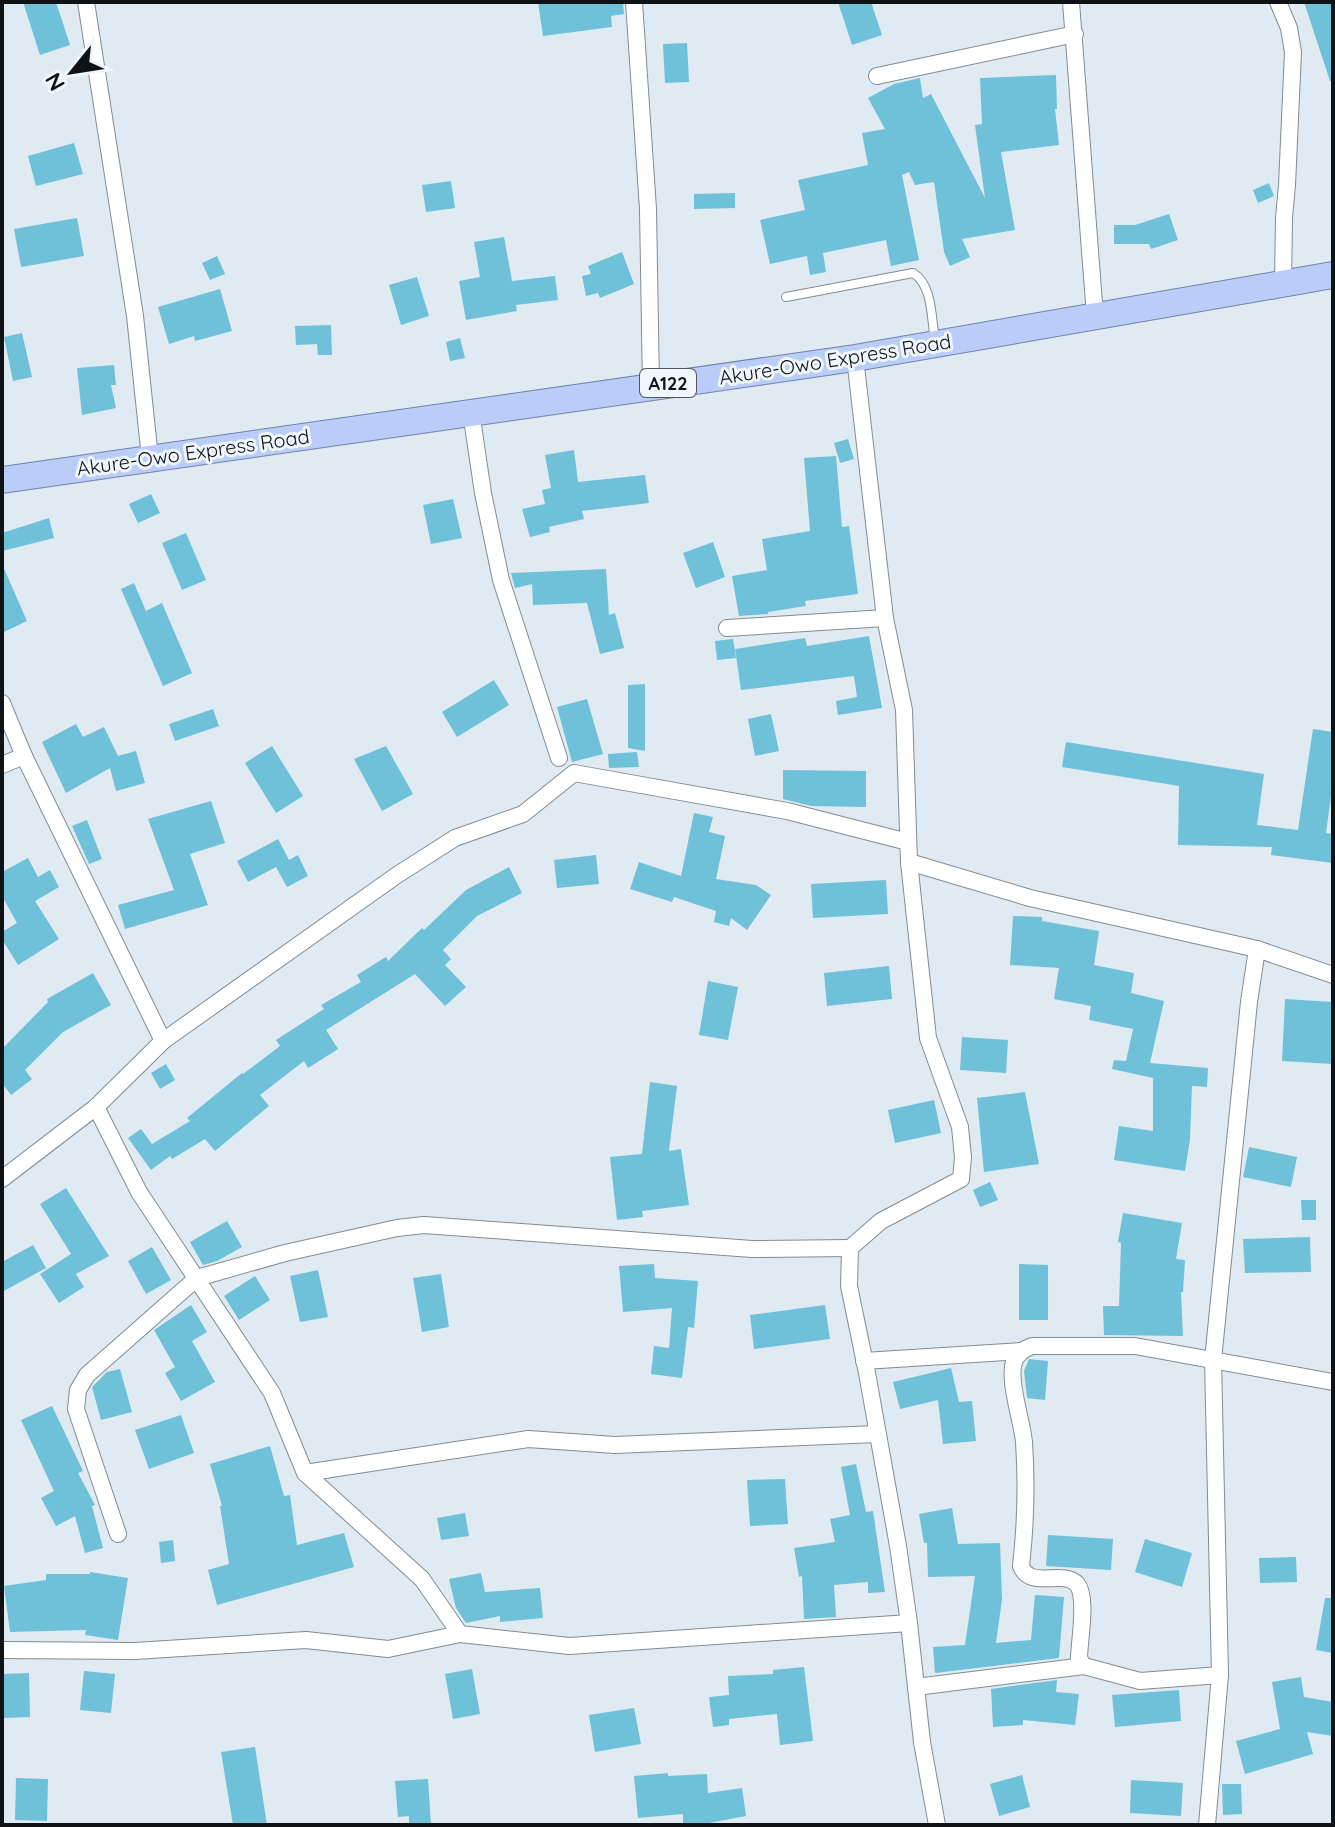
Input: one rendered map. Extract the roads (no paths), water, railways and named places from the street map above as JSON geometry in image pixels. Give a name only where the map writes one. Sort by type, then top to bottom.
[{"type":"highway","name":"Akure-Owo Express Road","points":[[2,480],[855,358],[1333,275]]},
{"type":"street","points":[[86,2],[135,316],[150,458]]},
{"type":"street","points":[[634,2],[648,209],[651,386]]},
{"type":"street","points":[[1071,2],[1095,316]]},
{"type":"street","points":[[1278,2],[1289,28],[1293,52],[1283,283]]},
{"type":"street","points":[[877,76],[1075,34]]},
{"type":"street","points":[[118,1534],[76,1409],[78,1390],[87,1375],[197,1278],[285,1253],[424,1225],[752,1249],[850,1248],[881,1221],[961,1179],[963,1157],[960,1127],[928,1038],[909,862],[904,710],[885,618],[855,358]]},
{"type":"street","points":[[471,412],[483,493],[501,580],[559,758]]},
{"type":"street","points":[[727,628],[885,618]]},
{"type":"street","points":[[2,703],[24,756],[163,1041]]},
{"type":"street","points":[[2,765],[24,756]]},
{"type":"street","points":[[2,1179],[96,1107],[163,1041],[455,838],[523,814],[574,773],[787,811],[908,842]]},
{"type":"street","points":[[909,862],[1030,898],[1257,949],[1333,975]]},
{"type":"street","points":[[1207,1825],[1220,1675],[1213,1360],[1257,949]]},
{"type":"street","points":[[96,1107],[139,1192],[272,1393],[305,1473],[422,1579],[460,1634]]},
{"type":"street","points":[[850,1248],[849,1286],[909,1623],[922,1742],[937,1825]]},
{"type":"street","points":[[864,1361],[1021,1351],[1032,1346],[1135,1346],[1333,1382]]},
{"type":"street","points":[[1021,1351],[1014,1362],[1013,1374],[1023,1439],[1028,1512],[1021,1566],[1023,1573],[1030,1577],[1071,1580],[1079,1586],[1083,1597],[1079,1659],[1084,1666]]},
{"type":"street","points":[[305,1473],[528,1439],[615,1445],[877,1434]]},
{"type":"street","points":[[2,1650],[135,1651],[306,1640],[388,1649],[460,1634],[569,1646],[909,1623]]},
{"type":"street","points":[[916,1687],[1084,1666],[1140,1681],[1220,1675]]},
{"type":"lane","points":[[786,297],[913,273],[923,279],[927,290],[935,344]]}]
